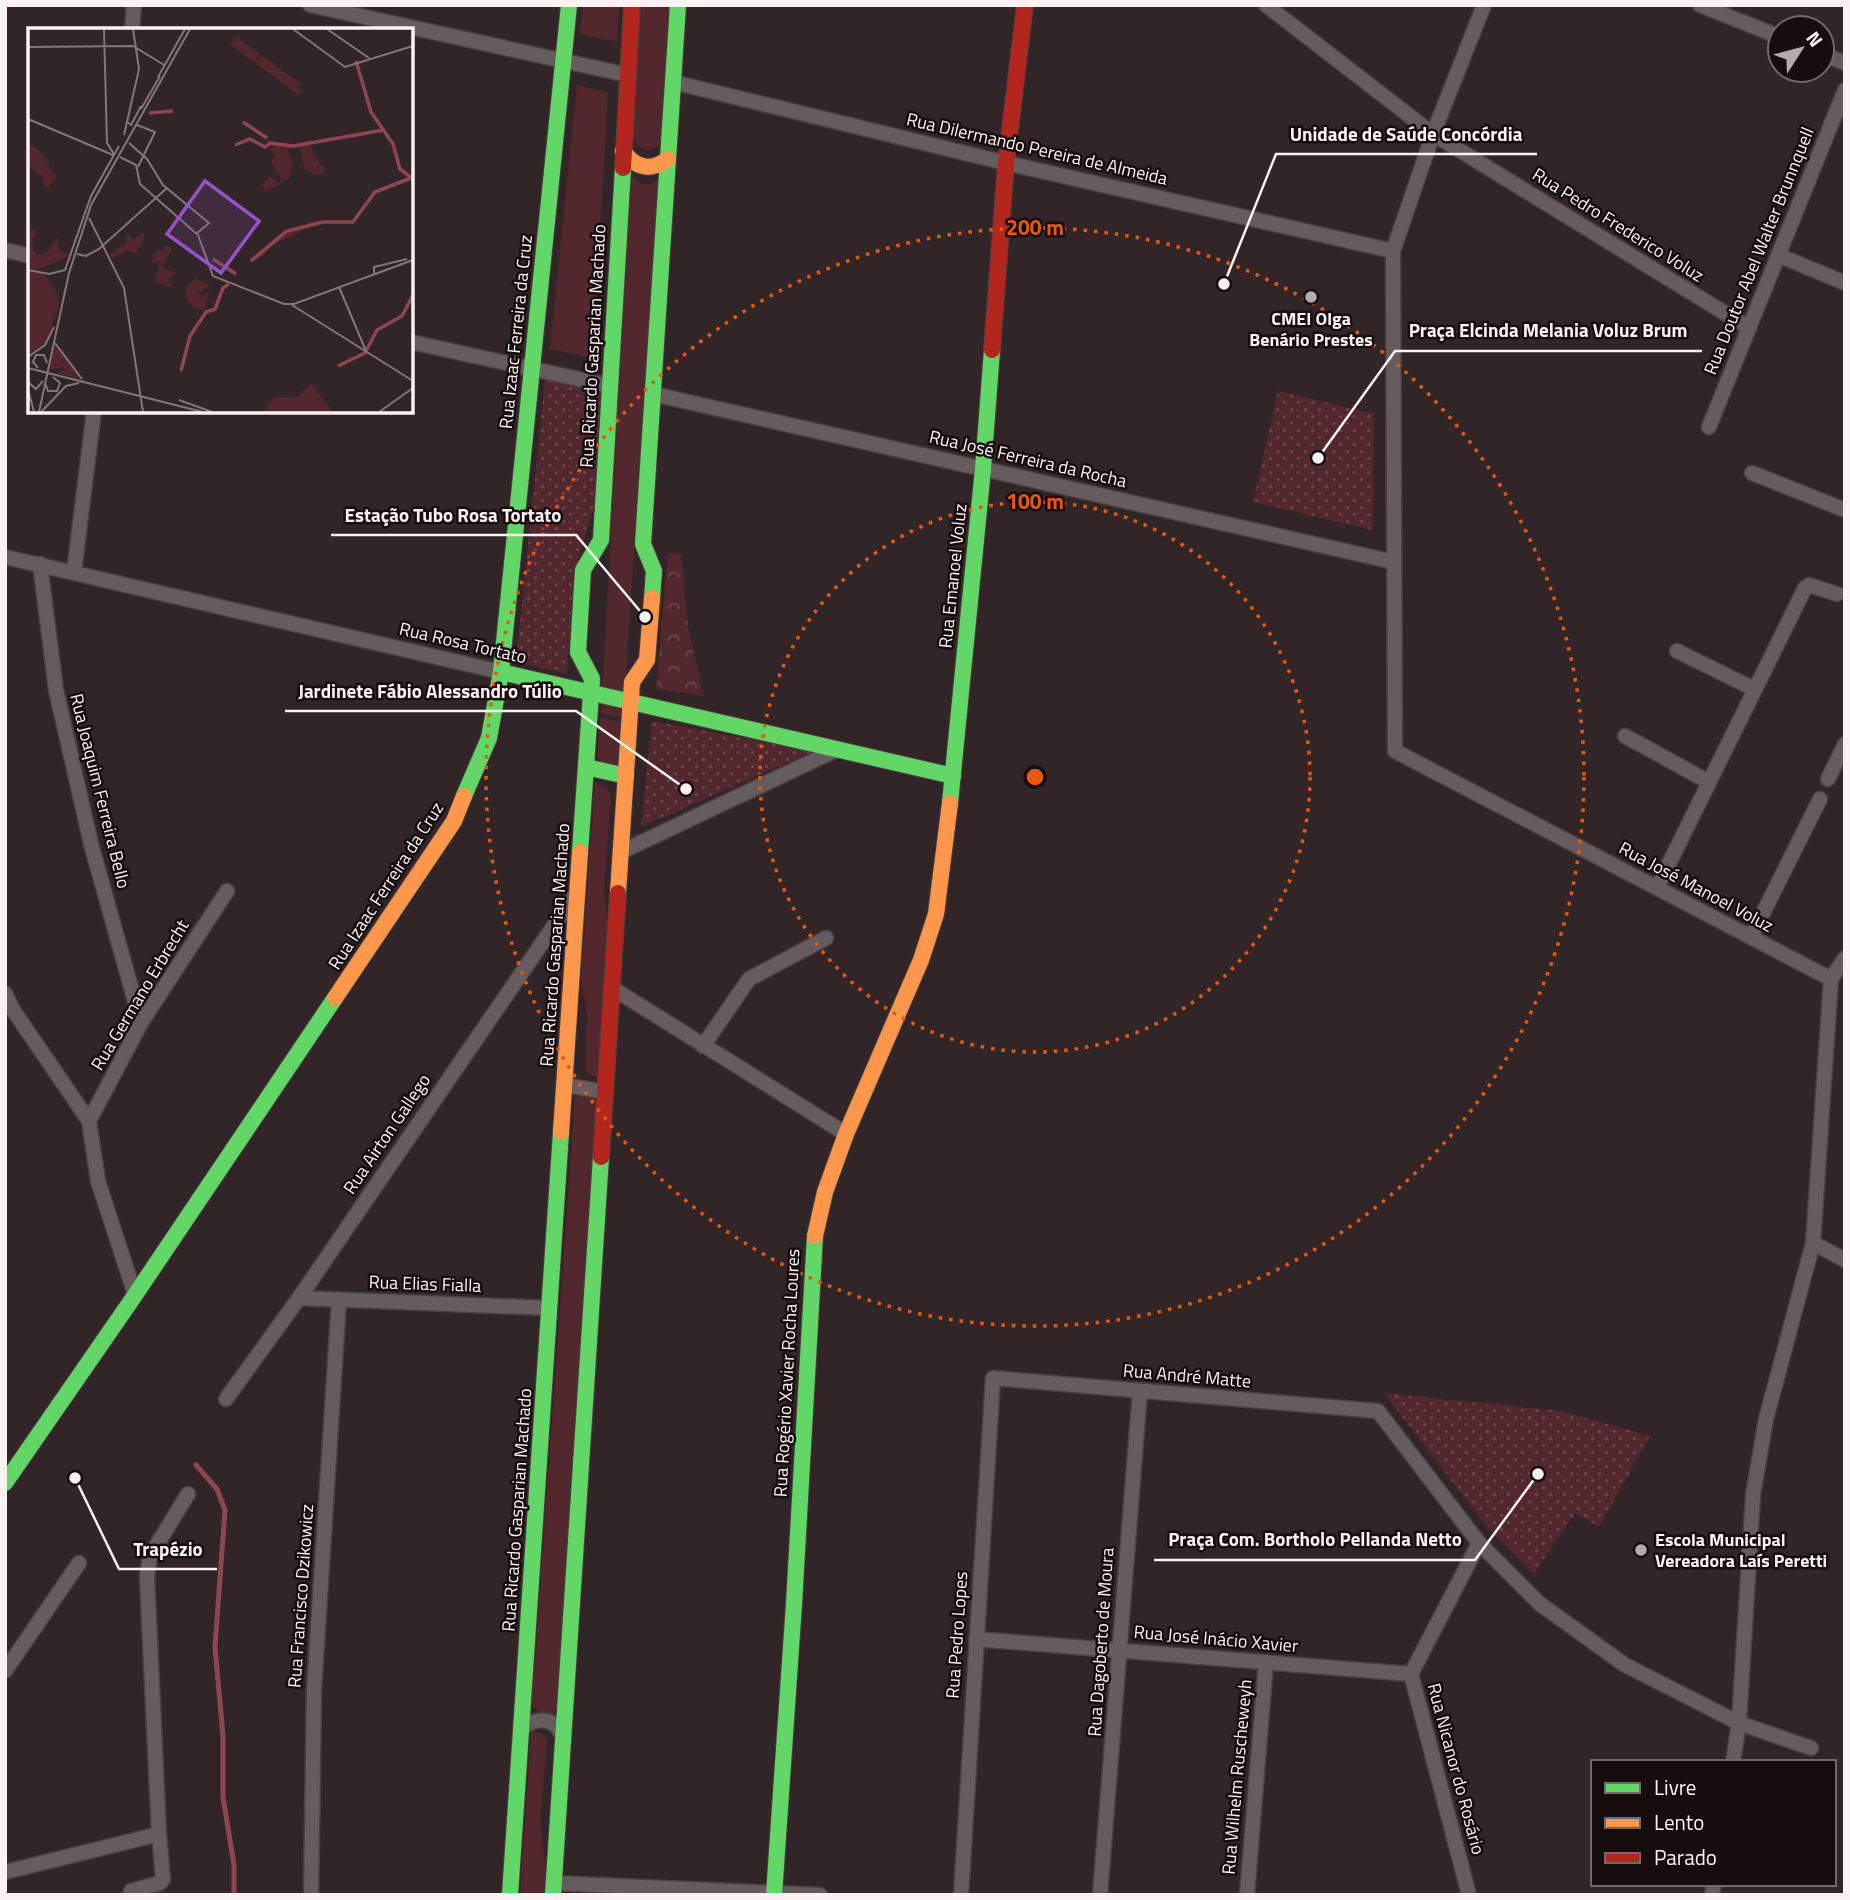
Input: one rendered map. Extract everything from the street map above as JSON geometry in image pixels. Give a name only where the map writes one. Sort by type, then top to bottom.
[{"type":"street","points":[[132,28],[134,5]]},
{"type":"street","points":[[310,5],[412,28]]},
{"type":"street","name":"Rua Izaac Ferreira da Cruz","points":[[5,1483],[454,821],[489,738],[501,672],[569,5]]},
{"type":"street","name":"Rua Ricardo Gasparian Machado","points":[[510,1895],[592,693],[592,679],[578,652],[583,570],[601,540],[632,5]]},
{"type":"street","points":[[678,5],[643,544],[654,571],[647,660],[632,682],[553,1889],[820,1895]]},
{"type":"street","name":"Rua Emanoel Voluz","points":[[846,1134],[921,960],[936,914],[953,776],[983,469],[1006,163],[1025,5]]},
{"type":"street","name":"Rua Pedro Frederico Voluz","points":[[1266,5],[1433,134],[1748,328]]},
{"type":"street","name":"Rua José Manoel Voluz","points":[[1483,5],[1433,134],[1393,251],[1395,751],[1831,979]]},
{"type":"street","points":[[1700,5],[1766,31]]},
{"type":"street","points":[[413,28],[628,75]]},
{"type":"street","name":"Rua Dilermando Pereira de Almeida","points":[[673,82],[1006,163],[1393,251]]},
{"type":"street","name":"Rua Doutor Abel Walter Brunnquell","points":[[1709,427],[1845,90]]},
{"type":"street","points":[[624,151],[633,163],[648,169],[668,159]]},
{"type":"street","points":[[5,250],[28,256]]},
{"type":"street","points":[[1778,256],[1845,283]]},
{"type":"street","points":[[413,342],[610,386]]},
{"type":"street","name":"Rua José Ferreira da Rocha","points":[[653,394],[1394,562]]},
{"type":"street","points":[[74,572],[94,413]]},
{"type":"street","points":[[1752,473],[1845,510]]},
{"type":"street","name":"Rua Rosa Tortato","points":[[5,557],[953,776]]},
{"type":"street","name":"Rua Joaquim Ferreira Bello","points":[[40,564],[56,690],[91,844],[141,1023]]},
{"type":"street","points":[[1657,888],[1805,589],[1809,585],[1837,594]]},
{"type":"street","points":[[1678,651],[1754,690]]},
{"type":"street","points":[[1625,736],[1709,782]]},
{"type":"street","points":[[1828,779],[1845,744]]},
{"type":"street","points":[[621,852],[838,750]]},
{"type":"street","points":[[586,767],[626,776]]},
{"type":"street","points":[[1751,937],[1820,799]]},
{"type":"street","name":"Rua Germano Erbrecht","points":[[89,1121],[141,1023],[227,891]]},
{"type":"street","name":"Rua Airton Gallego","points":[[226,1399],[299,1298],[578,891]]},
{"type":"street","points":[[703,1046],[749,979],[826,938]]},
{"type":"street","points":[[1733,1760],[1739,1723],[1753,1495],[1766,1419],[1813,1243],[1831,979],[1845,958]]},
{"type":"street","points":[[612,988],[846,1134]]},
{"type":"street","points":[[5,993],[13,1010],[89,1121],[98,1181],[135,1295]]},
{"type":"street","points":[[565,1085],[605,1092]]},
{"type":"street","name":"Rua Rogério Xavier Rocha Loures","points":[[775,1893],[795,1590],[813,1244],[825,1192],[846,1134]]},
{"type":"street","points":[[1813,1243],[1845,1260]]},
{"type":"street","name":"Rua Elias Fialla","points":[[299,1298],[550,1308]]},
{"type":"street","name":"Rua Francisco Dzikowicz","points":[[311,1895],[314,1690],[339,1300]]},
{"type":"street","name":"Rua André Matte","points":[[993,1378],[1378,1410],[1479,1543]]},
{"type":"street","name":"Rua Pedro Lopes","points":[[961,1895],[993,1378]]},
{"type":"street","name":"Rua Dagoberto de Moura","points":[[1100,1895],[1140,1391]]},
{"type":"street","points":[[131,1891],[163,1880],[148,1577],[150,1556],[188,1494]]},
{"type":"street","points":[[1479,1543],[1540,1604],[1625,1665],[1739,1723],[1811,1748]]},
{"type":"street","name":"Rua Nicanor do Rosário","points":[[1469,1895],[1411,1674],[1479,1543]]},
{"type":"street","points":[[5,1671],[79,1563]]},
{"type":"street","name":"Rua José Inácio Xavier","points":[[976,1639],[1411,1674]]},
{"type":"street","name":"Rua Wilhelm Ruscheweyh","points":[[1247,1895],[1266,1662]]},
{"type":"street","points":[[522,1729],[540,1721],[554,1723],[561,1729],[563,1741]]},
{"type":"street","points":[[5,1872],[159,1834]]},
{"type":"green space","points":[[583,5],[619,5],[617,42],[580,34]]},
{"type":"green space","points":[[641,5],[671,5],[662,144],[649,150],[639,147],[633,139]]},
{"type":"green space","points":[[577,85],[608,92],[593,358],[550,349]]},
{"type":"green space","points":[[631,173],[641,184],[651,184],[659,178],[623,717],[601,714]]},
{"type":"green space","points":[[545,379],[602,391],[595,504],[574,571],[567,674],[516,662]]},
{"type":"green space","points":[[1278,391],[1374,414],[1373,530],[1253,502]]},
{"type":"green space","points":[[668,553],[681,554],[688,626],[704,696],[656,689]]},
{"type":"green space","points":[[600,718],[622,721],[620,765],[600,762],[597,757]]},
{"type":"green space","points":[[652,721],[814,751],[641,827]]},
{"type":"green space","points":[[595,782],[604,785],[611,794],[604,892],[609,934],[597,1077],[588,1074],[585,1069],[587,1016],[581,976]]},
{"type":"green space","points":[[579,1093],[596,1098],[557,1710],[546,1714],[532,1704],[575,1096]]},
{"type":"green space","points":[[1384,1393],[1561,1411],[1650,1436],[1599,1527],[1575,1513],[1534,1574],[1487,1527]]},
{"type":"green space","points":[[534,1731],[544,1735],[547,1742],[540,1823],[546,1868],[544,1895],[520,1895],[531,1734]]},
{"type":"waterway","points":[[196,1465],[217,1489],[225,1510],[215,1647],[223,1736],[223,1797],[234,1865],[234,1895]]},
{"type":"traffic: fast","points":[[464,796],[489,738],[501,672],[569,5]]},
{"type":"traffic: fast","points":[[652,598],[654,571],[643,544],[678,5]]},
{"type":"traffic: fast","points":[[580,852],[592,679],[578,652],[583,570],[601,540],[623,168]]},
{"type":"traffic: fast","points":[[950,803],[992,350]]},
{"type":"traffic: fast","points":[[501,672],[953,776]]},
{"type":"traffic: fast","points":[[586,767],[626,776]]},
{"type":"traffic: fast","points":[[5,1483],[335,998]]},
{"type":"traffic: fast","points":[[510,1895],[561,1132]]},
{"type":"traffic: fast","points":[[553,1895],[601,1157]]},
{"type":"traffic: fast","points":[[774,1895],[815,1236]]},
{"type":"traffic: slow","points":[[623,151],[633,161],[649,167],[668,159]]},
{"type":"traffic: slow","points":[[618,893],[632,682],[647,660],[652,598]]},
{"type":"traffic: slow","points":[[335,998],[454,821],[464,796]]},
{"type":"traffic: slow","points":[[815,1236],[825,1192],[846,1134],[921,960],[936,914],[950,803]]},
{"type":"traffic: slow","points":[[561,1132],[580,852]]},
{"type":"traffic: jam","points":[[623,168],[632,5]]},
{"type":"traffic: jam","points":[[992,350],[1006,163],[1025,5]]},
{"type":"traffic: jam","points":[[601,1157],[618,893]]},
{"type":"place","name":"Unidade de Saúde Concórdia","points":[[1224,284]]},
{"type":"place","name":"CMEI Olga Benário Prestes","points":[[1311,297]]},
{"type":"place","name":"Praça Elcinda Melania Voluz Brum","points":[[1318,458]]},
{"type":"place","name":"Estação Tubo Rosa Tortato","points":[[645,617]]},
{"type":"place","name":"Jardinete Fábio Alessandro Túlio","points":[[686,789]]},
{"type":"place","name":"Praça Com. Bortholo Pellanda Netto","points":[[1538,1474]]},
{"type":"place","name":"Trapézio","points":[[75,1478]]},
{"type":"place","name":"Escola Municipal Vereadora Laís Peretti","points":[[1641,1550]]}]
